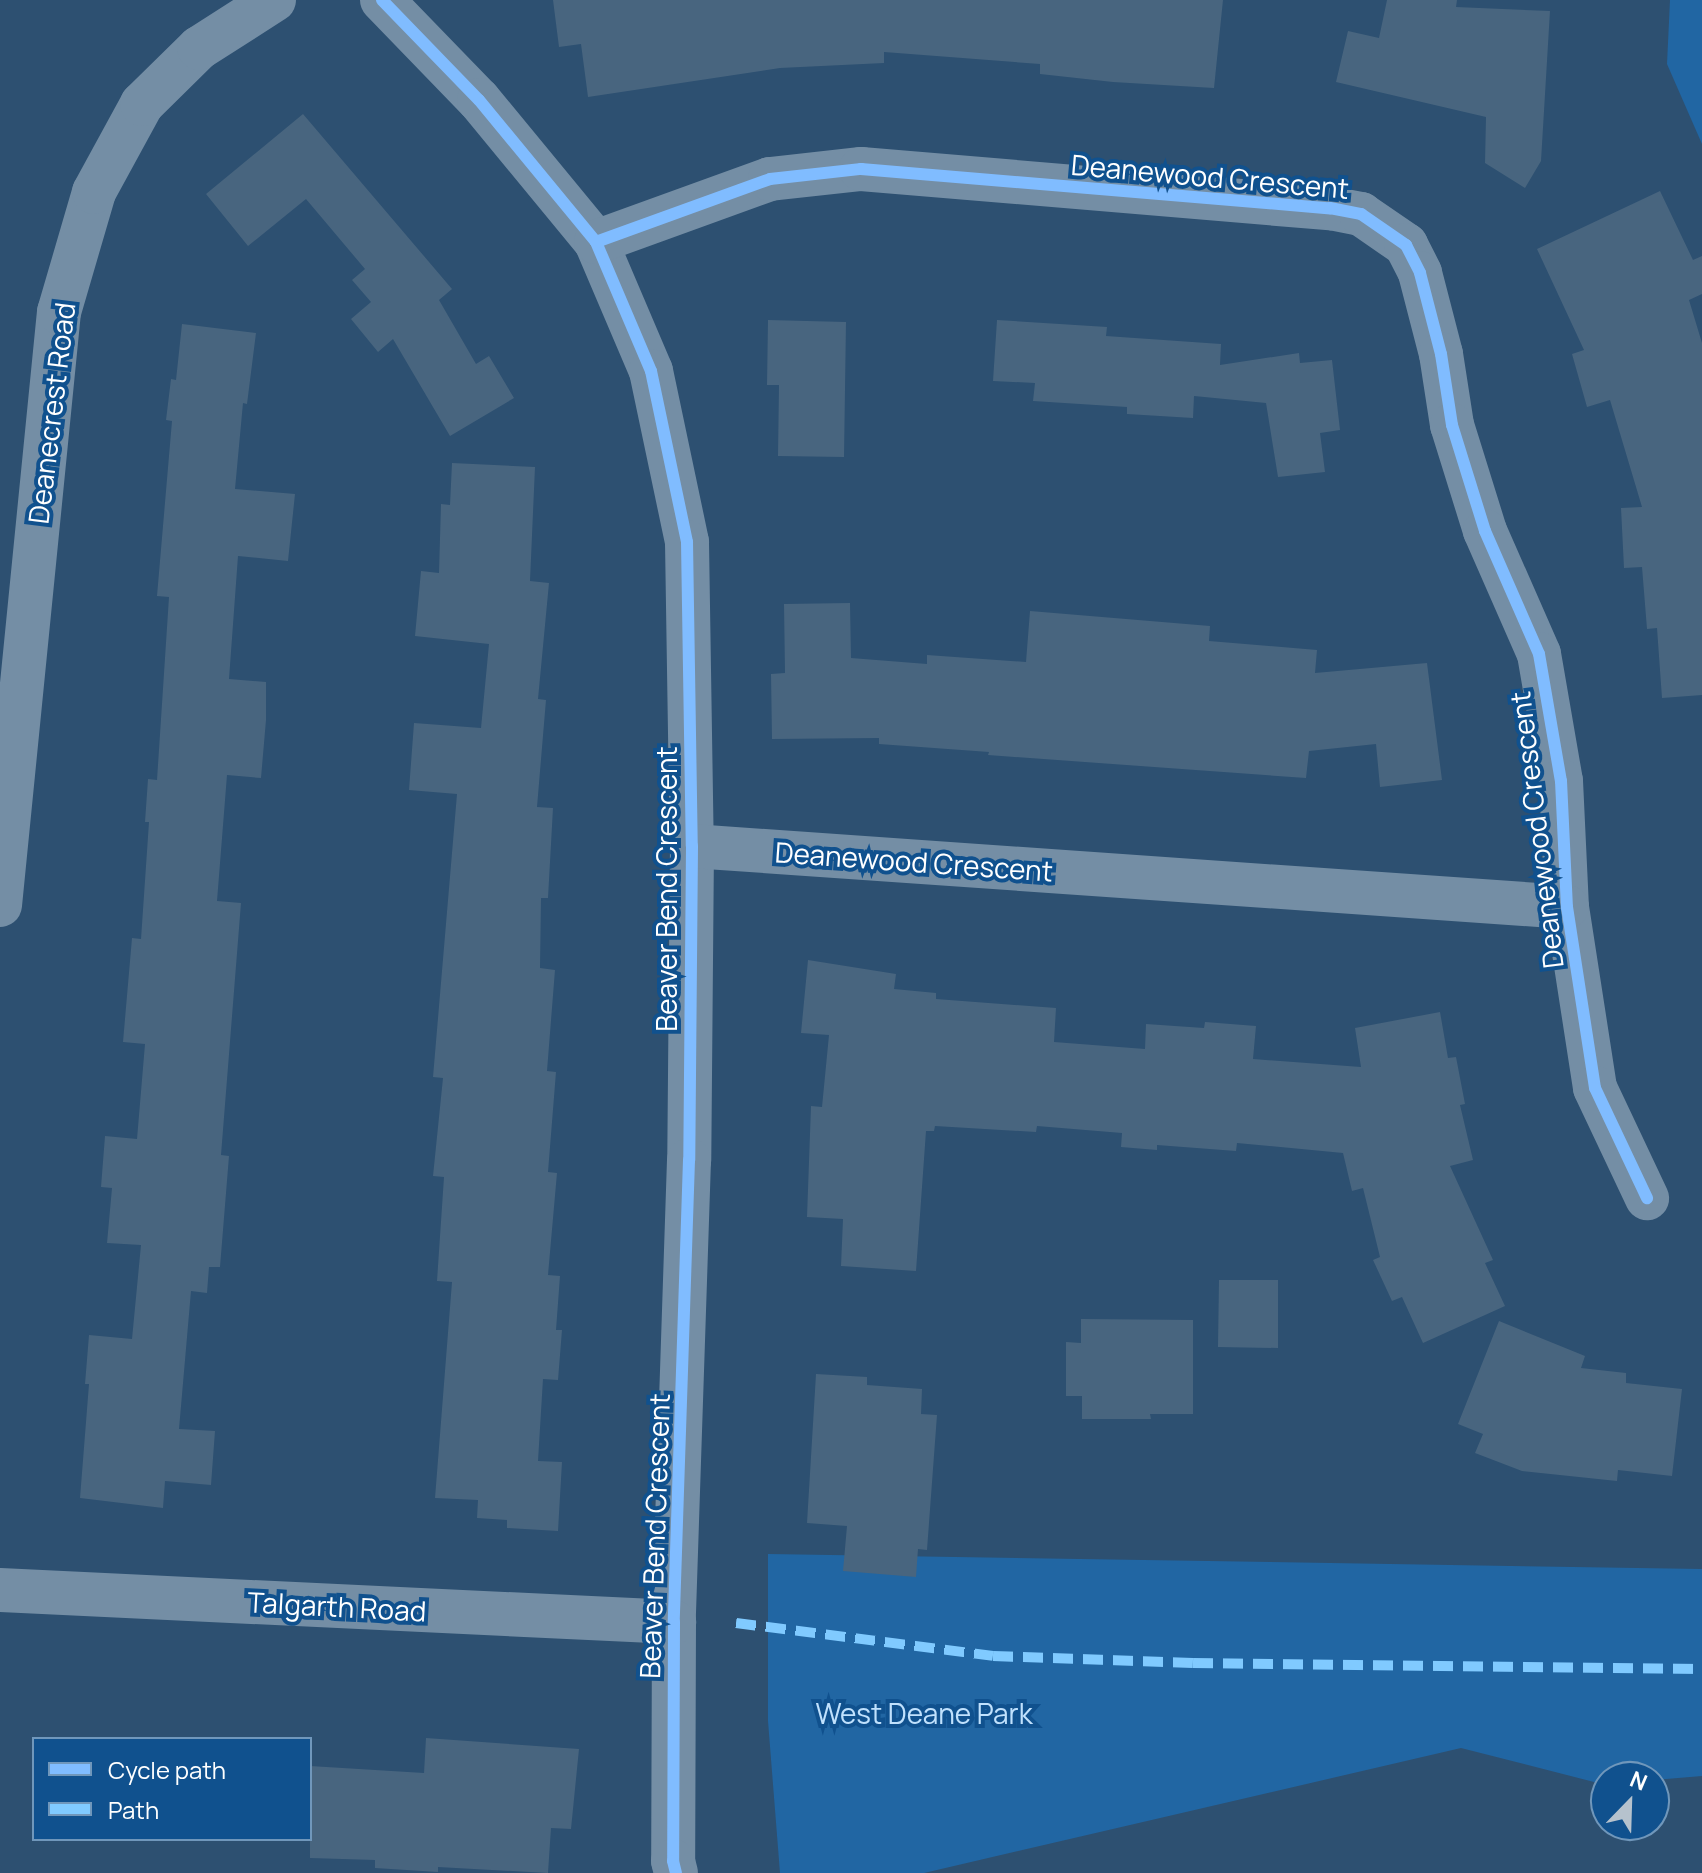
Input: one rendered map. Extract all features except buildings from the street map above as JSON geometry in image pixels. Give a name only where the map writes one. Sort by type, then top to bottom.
[{"type":"street","name":"Deanecrest Road","points":[[0,905],[59,312],[94,192],[142,104],[199,48],[274,0]]},
{"type":"street","name":"Beaver Bend Crescent","points":[[382,0],[479,100],[596,242],[651,371],[687,542],[692,846],[689,1160],[674,1622],[673,1861],[676,1873]]},
{"type":"street","name":"Deanewood Crescent","points":[[596,242],[770,179],[861,169],[1330,208],[1361,214],[1389,230],[1406,245],[1420,273],[1441,354],[1452,425],[1485,531],[1539,654],[1561,781],[1567,907],[1595,1088],[1647,1198]]},
{"type":"street","name":"Deanewood Crescent","points":[[692,846],[1567,907]]},
{"type":"street","name":"Talgarth Road","points":[[0,1590],[674,1622]]},
{"type":"green space","points":[[1670,0],[1702,0],[1702,144],[1667,64]]},
{"type":"green space","name":"West Deane Park","points":[[768,1554],[1702,1569],[1702,1776],[1670,1779],[1670,1761],[1590,1761],[1590,1781],[1461,1748],[924,1873],[780,1873],[768,1721]]},
{"type":"marked path","points":[[736,1623],[993,1656],[1193,1663],[1702,1669]]},
{"type":"cycle path","points":[[382,0],[479,100],[596,242],[651,371],[687,542],[692,846],[689,1160],[674,1622],[673,1861],[676,1873]]},
{"type":"cycle path","points":[[596,242],[770,179],[861,169],[1330,208],[1361,214],[1406,245],[1420,273],[1441,354],[1452,425],[1485,531],[1539,654],[1561,781],[1567,907],[1595,1088],[1647,1198]]}]
